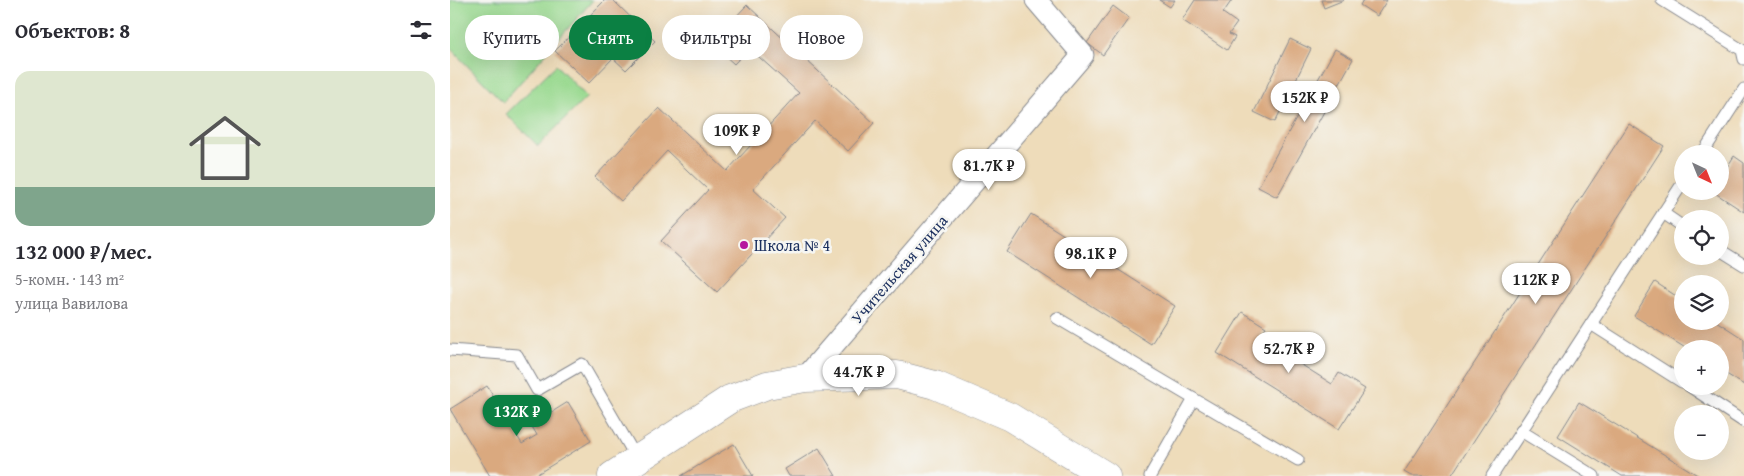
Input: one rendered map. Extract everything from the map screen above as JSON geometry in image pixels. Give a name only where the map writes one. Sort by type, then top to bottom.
[{"type":"street","name":"Учительская улица","points":[[805,378],[1083,55],[1036,0]]},
{"type":"street","points":[[612,476],[730,398],[767,385],[805,378],[897,375],[935,385],[1010,418],[1106,476]]},
{"type":"lane","points":[[1662,0],[1742,50],[1744,59]]},
{"type":"lane","points":[[1708,145],[1744,89]]},
{"type":"lane","points":[[1492,476],[1674,196]]},
{"type":"lane","points":[[1663,213],[1674,221]]},
{"type":"lane","points":[[1729,256],[1744,265]]},
{"type":"lane","points":[[1057,318],[1298,460]]},
{"type":"lane","points":[[1591,324],[1674,377]]},
{"type":"lane","points":[[450,350],[516,355],[537,390],[582,364],[637,458]]},
{"type":"lane","points":[[1703,395],[1744,422]]},
{"type":"lane","points":[[1150,476],[1194,399]]},
{"type":"lane","points":[[1521,431],[1594,476]]},
{"type":"green space","points":[[450,0],[593,0],[580,15],[569,15],[569,27],[559,39],[559,15],[465,15],[465,60],[540,60],[503,102],[450,48]]},
{"type":"green space","points":[[556,65],[587,97],[538,146],[506,114]]},
{"type":"building","points":[[605,0],[613,0],[628,15],[590,15]]},
{"type":"building","points":[[1159,0],[1175,0],[1170,7]]},
{"type":"building","points":[[1195,0],[1232,0],[1223,13],[1237,23],[1229,34],[1235,37],[1227,50],[1182,20]]},
{"type":"building","points":[[1321,0],[1344,0],[1324,8]]},
{"type":"building","points":[[1363,0],[1387,0],[1377,16],[1360,5]]},
{"type":"building","points":[[747,5],[758,15],[738,15]]},
{"type":"building","points":[[1113,6],[1129,18],[1103,55],[1087,43]]},
{"type":"building","points":[[770,26],[780,36],[780,60],[806,60],[874,123],[848,151],[815,121],[753,189],[785,218],[717,292],[661,241],[708,190],[667,151],[621,201],[595,177],[659,108],[727,171],[799,93],[762,60],[770,60]]},
{"type":"building","points":[[569,37],[569,60],[611,60],[589,83],[559,55],[559,47]]},
{"type":"building","points":[[1290,39],[1311,49],[1275,122],[1254,112]]},
{"type":"building","points":[[1335,49],[1353,59],[1277,197],[1258,187]]},
{"type":"building","points":[[615,60],[636,60],[626,70]]},
{"type":"building","points":[[730,60],[738,60],[734,64]]},
{"type":"building","points":[[1629,124],[1664,146],[1451,476],[1411,476],[1404,472]]},
{"type":"building","points":[[1734,156],[1744,163],[1744,212],[1726,200],[1729,200],[1729,164]]},
{"type":"building","points":[[1031,214],[1175,306],[1151,344],[1007,252]]},
{"type":"building","points":[[1655,282],[1674,295],[1674,330],[1729,329],[1744,339],[1744,385],[1729,376],[1729,340],[1674,341],[1634,316]]},
{"type":"building","points":[[1242,312],[1266,327],[1259,338],[1332,384],[1339,373],[1365,389],[1339,429],[1217,353]]},
{"type":"building","points":[[487,386],[522,444],[537,435],[531,425],[568,402],[591,441],[534,476],[490,476],[450,409]]},
{"type":"building","points":[[1579,402],[1699,476],[1622,476],[1558,436]]},
{"type":"building","points":[[734,444],[753,476],[681,476]]},
{"type":"building","points":[[819,448],[836,476],[789,476],[785,469]]},
{"type":"place","name":"Школа № 4","points":[[744,245]]}]
